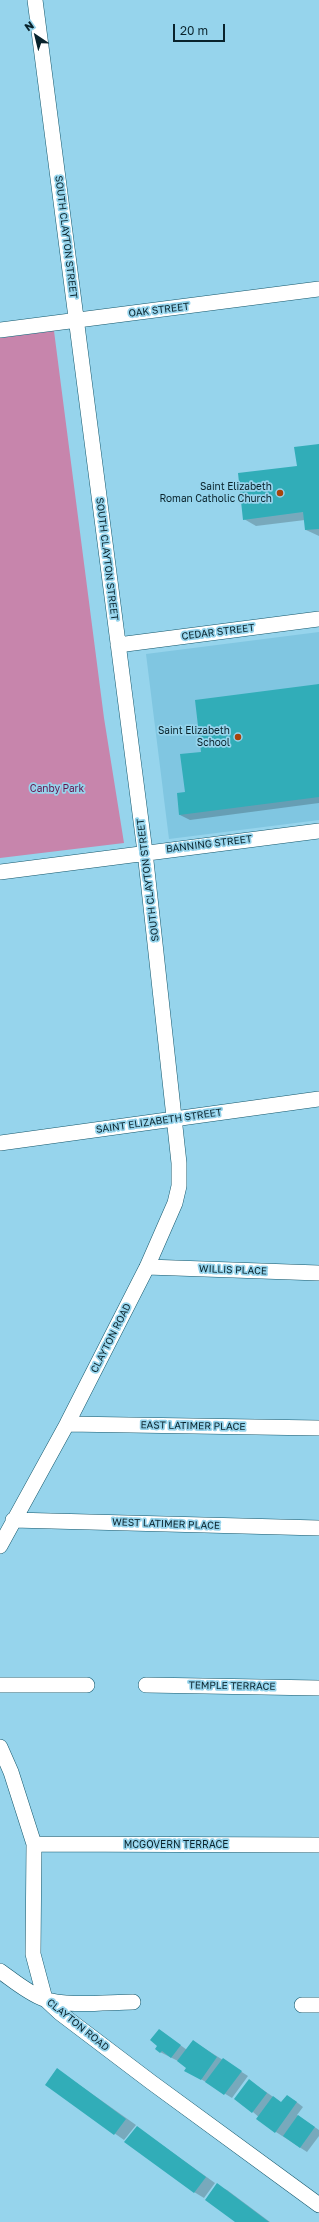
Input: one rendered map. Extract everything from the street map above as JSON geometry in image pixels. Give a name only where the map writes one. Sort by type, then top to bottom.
[{"type":"street","name":"SOUTH CLAYTON STREET","points":[[35,0],[145,852],[176,1118]]},
{"type":"street","name":"OAK STREET","points":[[0,330],[319,289]]},
{"type":"street","name":"CEDAR STREET","points":[[118,644],[319,619]]},
{"type":"street","name":"BANNING STREET","points":[[2,871],[319,831]]},
{"type":"street","name":"SAINT ELIZABETH STREET","points":[[0,1143],[319,1099]]},
{"type":"street","name":"CLAYTON ROAD","points":[[0,1546],[67,1424],[147,1267],[175,1203],[179,1186],[176,1118]]},
{"type":"street","name":"WILLIS PLACE","points":[[147,1267],[319,1273]]},
{"type":"street","name":"EAST LATIMER PLACE","points":[[67,1424],[319,1428]]},
{"type":"street","name":"WEST LATIMER PLACE","points":[[13,1520],[319,1528]]},
{"type":"street","points":[[0,1686],[87,1685]]},
{"type":"street","name":"TEMPLE TERRACE","points":[[146,1685],[319,1688]]},
{"type":"street","name":"CLAYTON ROAD","points":[[0,1747],[11,1772],[34,1844],[33,1954],[45,1999],[60,2013],[151,2082],[319,2205]]},
{"type":"street","name":"MCGOVERN TERRACE","points":[[34,1844],[319,1845]]},
{"type":"street","points":[[0,1971],[29,1991],[45,1999],[74,2003],[133,2002]]},
{"type":"street","points":[[302,2005],[319,2005]]},
{"type":"shaded area","name":"Saint Elizabeth School","points":[[319,632],[319,820],[169,839],[146,654]]},
{"type":"green space","name":"Canby Park","points":[[54,331],[104,718],[124,843],[0,858],[0,338]]},
{"type":"building","name":"Saint Elizabeth Roman Catholic Church","points":[[319,444],[319,529],[305,530],[303,512],[243,520],[238,473],[297,466],[294,447]]},
{"type":"building","name":"Saint Elizabeth School","points":[[319,684],[319,797],[179,815],[177,793],[185,792],[180,754],[201,752],[195,700]]},
{"type":"building","points":[[159,2029],[181,2045],[171,2058],[162,2051],[160,2053],[155,2049],[157,2046],[150,2040]]},
{"type":"building","points":[[193,2040],[217,2057],[201,2080],[184,2071],[186,2068],[177,2061]]},
{"type":"building","points":[[223,2058],[242,2071],[224,2095],[205,2082]]},
{"type":"building","points":[[57,2068],[126,2119],[114,2135],[45,2085]]},
{"type":"building","points":[[249,2079],[267,2093],[252,2113],[234,2099]]},
{"type":"building","points":[[287,2095],[297,2102],[275,2133],[256,2119],[273,2096],[281,2102]]},
{"type":"building","points":[[298,2115],[315,2127],[300,2148],[283,2136]]},
{"type":"building","points":[[137,2126],[206,2177],[194,2193],[124,2142]]},
{"type":"building","points":[[217,2183],[269,2222],[235,2222],[205,2200]]},
{"type":"place","name":"Saint Elizabeth Roman Catholic Church","points":[[280,493]]},
{"type":"place","name":"Saint Elizabeth School","points":[[238,737]]}]
